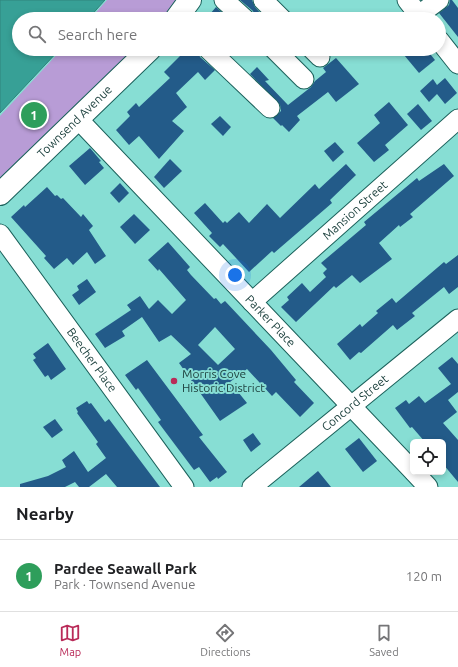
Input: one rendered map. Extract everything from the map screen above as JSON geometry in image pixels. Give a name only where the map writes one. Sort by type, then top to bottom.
[{"type":"main road","name":"Townsend Avenue","points":[[0,194],[143,56]]},
{"type":"street","points":[[224,0],[237,12]]},
{"type":"street","points":[[263,0],[275,12]]},
{"type":"street","points":[[407,0],[417,12]]},
{"type":"street","points":[[426,12],[439,0]]},
{"type":"street","points":[[446,49],[458,64]]},
{"type":"street","points":[[215,56],[270,108]]},
{"type":"street","points":[[281,56],[304,79]]},
{"type":"street","name":"Parker Place","points":[[78,119],[410,467]]},
{"type":"street","name":"Mansion Street","points":[[252,302],[458,120]]},
{"type":"street","name":"Beecher Place","points":[[0,234],[184,487]]},
{"type":"street","name":"Concord Street","points":[[252,487],[458,319]]},
{"type":"street","name":"Parker Place","points":[[418,475],[428,487]]},
{"type":"shaded area","points":[[0,0],[105,0],[94,12],[12,12],[12,56],[53,56],[0,113]]},
{"type":"shaded area","points":[[107,0],[178,0],[169,12],[96,12]]},
{"type":"shaded area","points":[[56,56],[128,56],[0,182],[0,116]]},
{"type":"building","points":[[240,0],[252,0],[259,12],[253,11]]},
{"type":"building","points":[[450,0],[452,0],[458,8],[458,37],[446,22],[446,12],[440,12],[449,5]]},
{"type":"building","points":[[216,7],[221,12],[212,12]]},
{"type":"building","points":[[180,56],[200,56],[215,70],[205,80],[198,72],[176,93],[187,107],[172,121],[184,131],[159,159],[139,136],[129,145],[116,130],[130,116],[127,112],[136,103],[139,107],[170,78],[164,72]]},
{"type":"building","points":[[405,56],[432,56],[435,60],[419,73]]},
{"type":"building","points":[[336,58],[359,84],[336,102],[328,92],[297,116],[300,120],[289,132],[273,118],[281,111],[280,105],[250,74],[257,67],[269,80],[265,81],[288,105],[311,87],[315,81],[326,72],[323,68]]},
{"type":"building","points":[[445,78],[457,93],[445,104],[437,94],[429,102],[420,91],[433,79],[437,85]]},
{"type":"building","points":[[389,102],[408,125],[385,145],[389,150],[374,162],[357,143],[380,123],[374,115]]},
{"type":"building","points":[[418,104],[432,121],[421,130],[407,114]]},
{"type":"building","points":[[220,116],[231,127],[223,136],[211,124]]},
{"type":"building","points":[[335,142],[344,152],[333,162],[324,151]]},
{"type":"building","points":[[90,148],[101,161],[99,162],[104,168],[85,185],[69,166]]},
{"type":"building","points":[[170,159],[182,171],[164,188],[154,177]]},
{"type":"building","points":[[346,164],[356,175],[330,200],[332,203],[274,253],[272,251],[249,272],[223,244],[220,247],[209,236],[212,233],[194,213],[205,203],[223,223],[225,221],[227,223],[239,212],[249,223],[267,204],[280,218],[315,184],[319,189]]},
{"type":"building","points":[[444,164],[454,176],[410,214],[413,217],[400,227],[399,225],[379,243],[392,259],[360,283],[352,275],[336,288],[334,286],[296,322],[281,307],[289,300],[287,297],[302,283],[310,292],[326,277],[323,273],[327,269],[321,263],[366,225],[364,222],[417,178],[419,181]]},
{"type":"building","points":[[120,183],[129,193],[119,203],[110,193]]},
{"type":"building","points":[[47,187],[55,196],[57,195],[61,199],[63,198],[81,217],[83,214],[93,226],[89,230],[106,256],[95,264],[87,252],[73,265],[67,258],[54,269],[44,258],[46,256],[11,217],[24,205],[25,207]]},
{"type":"building","points":[[134,214],[150,230],[135,244],[120,227]]},
{"type":"building","points":[[168,242],[190,267],[187,270],[191,275],[214,299],[216,298],[221,304],[225,301],[271,350],[296,380],[294,382],[314,403],[300,417],[276,392],[272,396],[247,369],[230,382],[247,403],[220,421],[179,363],[191,354],[171,335],[159,342],[142,317],[122,331],[125,336],[105,348],[95,334],[131,310],[127,305],[140,296],[149,309],[158,300],[172,314],[186,300],[159,269],[158,271],[148,260]],"holes":[[[215,327],[235,349],[218,365],[198,345]]]},
{"type":"building","points":[[458,255],[458,287],[449,294],[444,287],[412,313],[415,316],[397,330],[393,325],[361,353],[359,352],[350,360],[337,344],[360,324],[362,327],[378,313],[376,311],[392,298],[396,303],[444,262],[446,264]]},
{"type":"building","points":[[87,279],[96,292],[79,305],[72,295],[79,290],[77,286]]},
{"type":"building","points":[[48,343],[66,369],[51,380],[48,375],[45,377],[33,360],[36,358],[33,354]]},
{"type":"building","points":[[452,357],[458,364],[458,392],[448,400],[457,412],[443,423],[458,440],[458,482],[446,468],[446,439],[422,439],[412,427],[410,428],[395,408],[406,400],[409,404],[419,396],[425,403],[451,384],[438,368]]},
{"type":"building","points":[[147,360],[203,435],[199,437],[227,472],[218,479],[217,477],[210,482],[199,467],[194,470],[158,422],[161,420],[138,388],[136,390],[125,375]]},
{"type":"building","points":[[87,401],[89,404],[91,403],[105,422],[109,419],[160,487],[117,487],[106,474],[89,487],[79,487],[75,482],[65,487],[20,487],[20,484],[48,476],[66,467],[62,460],[74,451],[88,472],[106,458],[96,444],[98,442],[77,413],[76,408]]},
{"type":"building","points":[[55,419],[63,430],[52,438],[43,427]]},
{"type":"building","points":[[253,433],[261,444],[251,452],[243,440]]},
{"type":"building","points":[[359,438],[377,461],[363,472],[345,449]]},
{"type":"building","points":[[318,471],[331,487],[299,487]]},
{"type":"place","name":"Pardee Seawall Park","points":[[34,115]]},
{"type":"place","name":"Morris Cove Historic District","points":[[174,381]]}]
